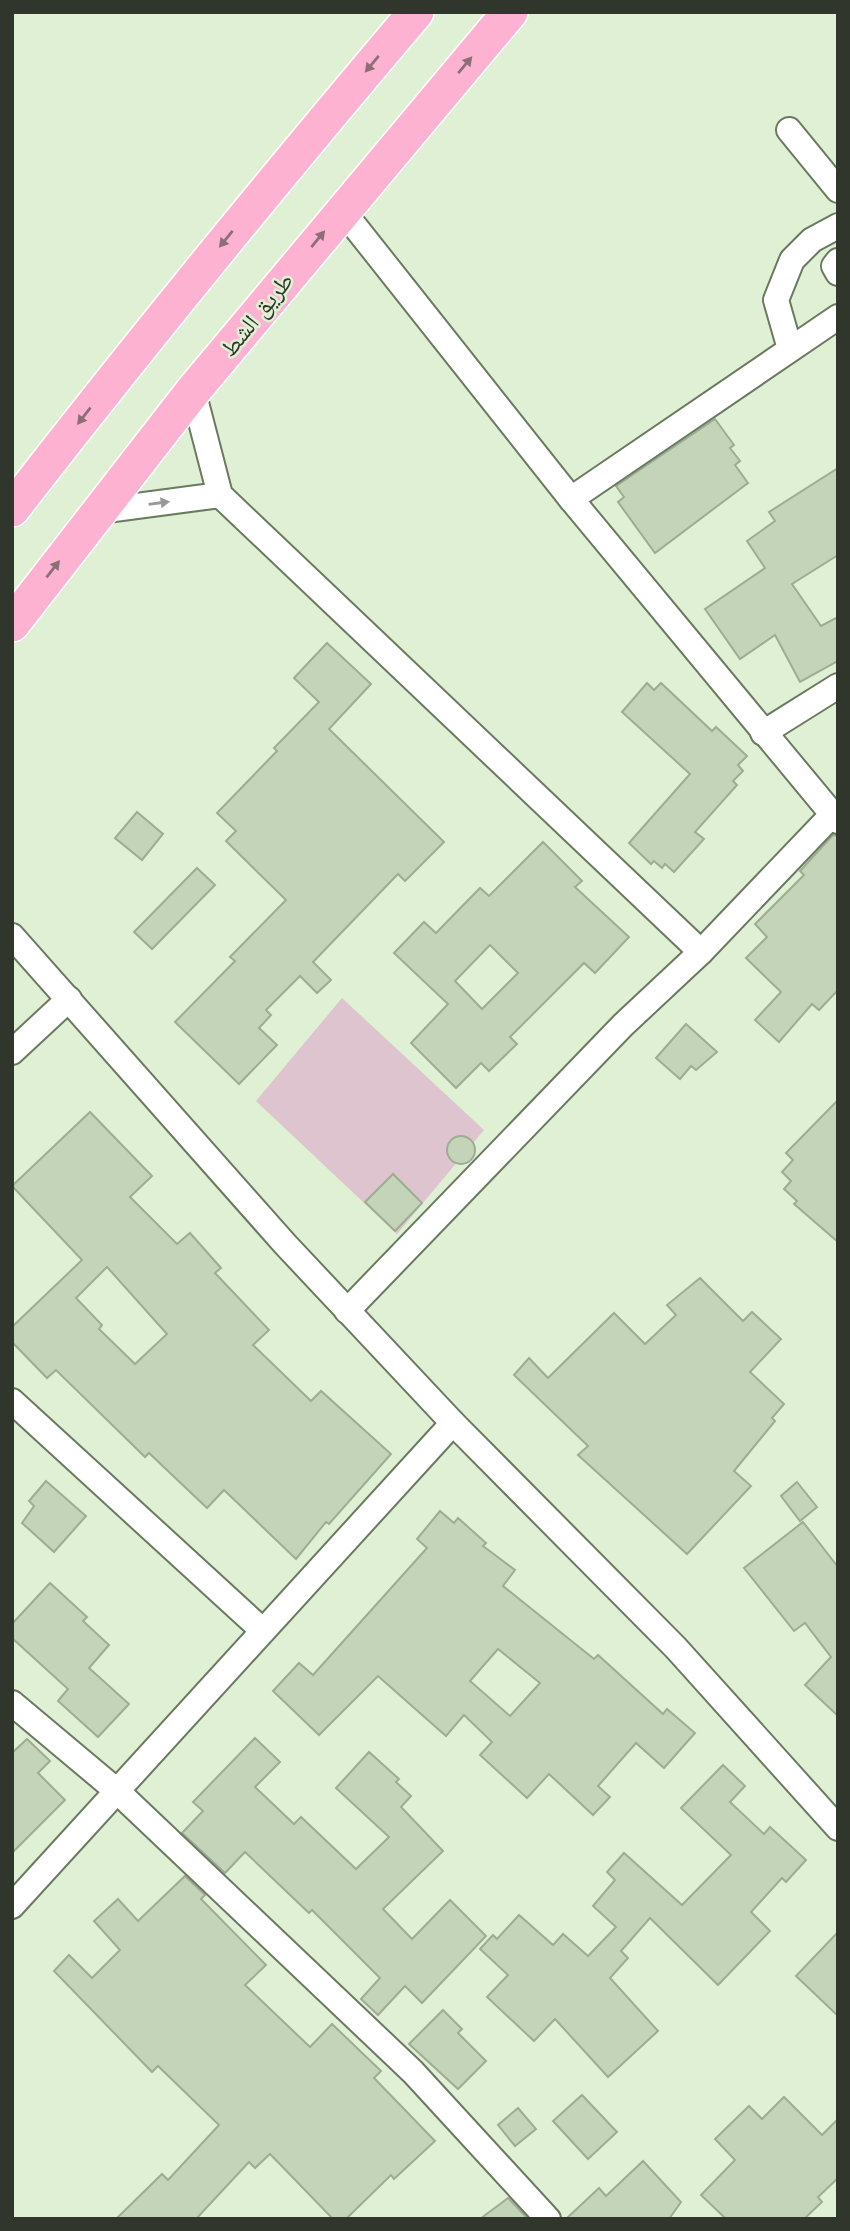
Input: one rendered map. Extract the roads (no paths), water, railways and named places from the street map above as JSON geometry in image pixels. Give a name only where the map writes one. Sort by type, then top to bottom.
[{"type":"highway","points":[[12,509],[258,200],[416,12]]},
{"type":"highway","name":"طريق الشط","points":[[12,624],[193,391],[510,12]]},
{"type":"street","points":[[789,130],[838,190]]},
{"type":"street","points":[[342,210],[571,499],[835,818],[701,952],[623,1025],[348,1311]]},
{"type":"street","points":[[790,349],[776,300],[792,260],[812,240],[838,226]]},
{"type":"street","points":[[838,261],[834,266],[838,273]]},
{"type":"street","points":[[571,499],[838,317]]},
{"type":"street","points":[[193,391],[220,495],[701,952]]},
{"type":"street","points":[[99,511],[220,495]]},
{"type":"street","points":[[763,733],[838,686]]},
{"type":"street","points":[[12,936],[348,1311],[453,1423],[676,1648],[838,1828]]},
{"type":"street","points":[[12,1052],[69,999]]},
{"type":"street","points":[[12,1401],[262,1630]]},
{"type":"street","points":[[12,1906],[453,1423]]},
{"type":"street","points":[[12,1703],[117,1791],[413,2072],[548,2219]]}]
